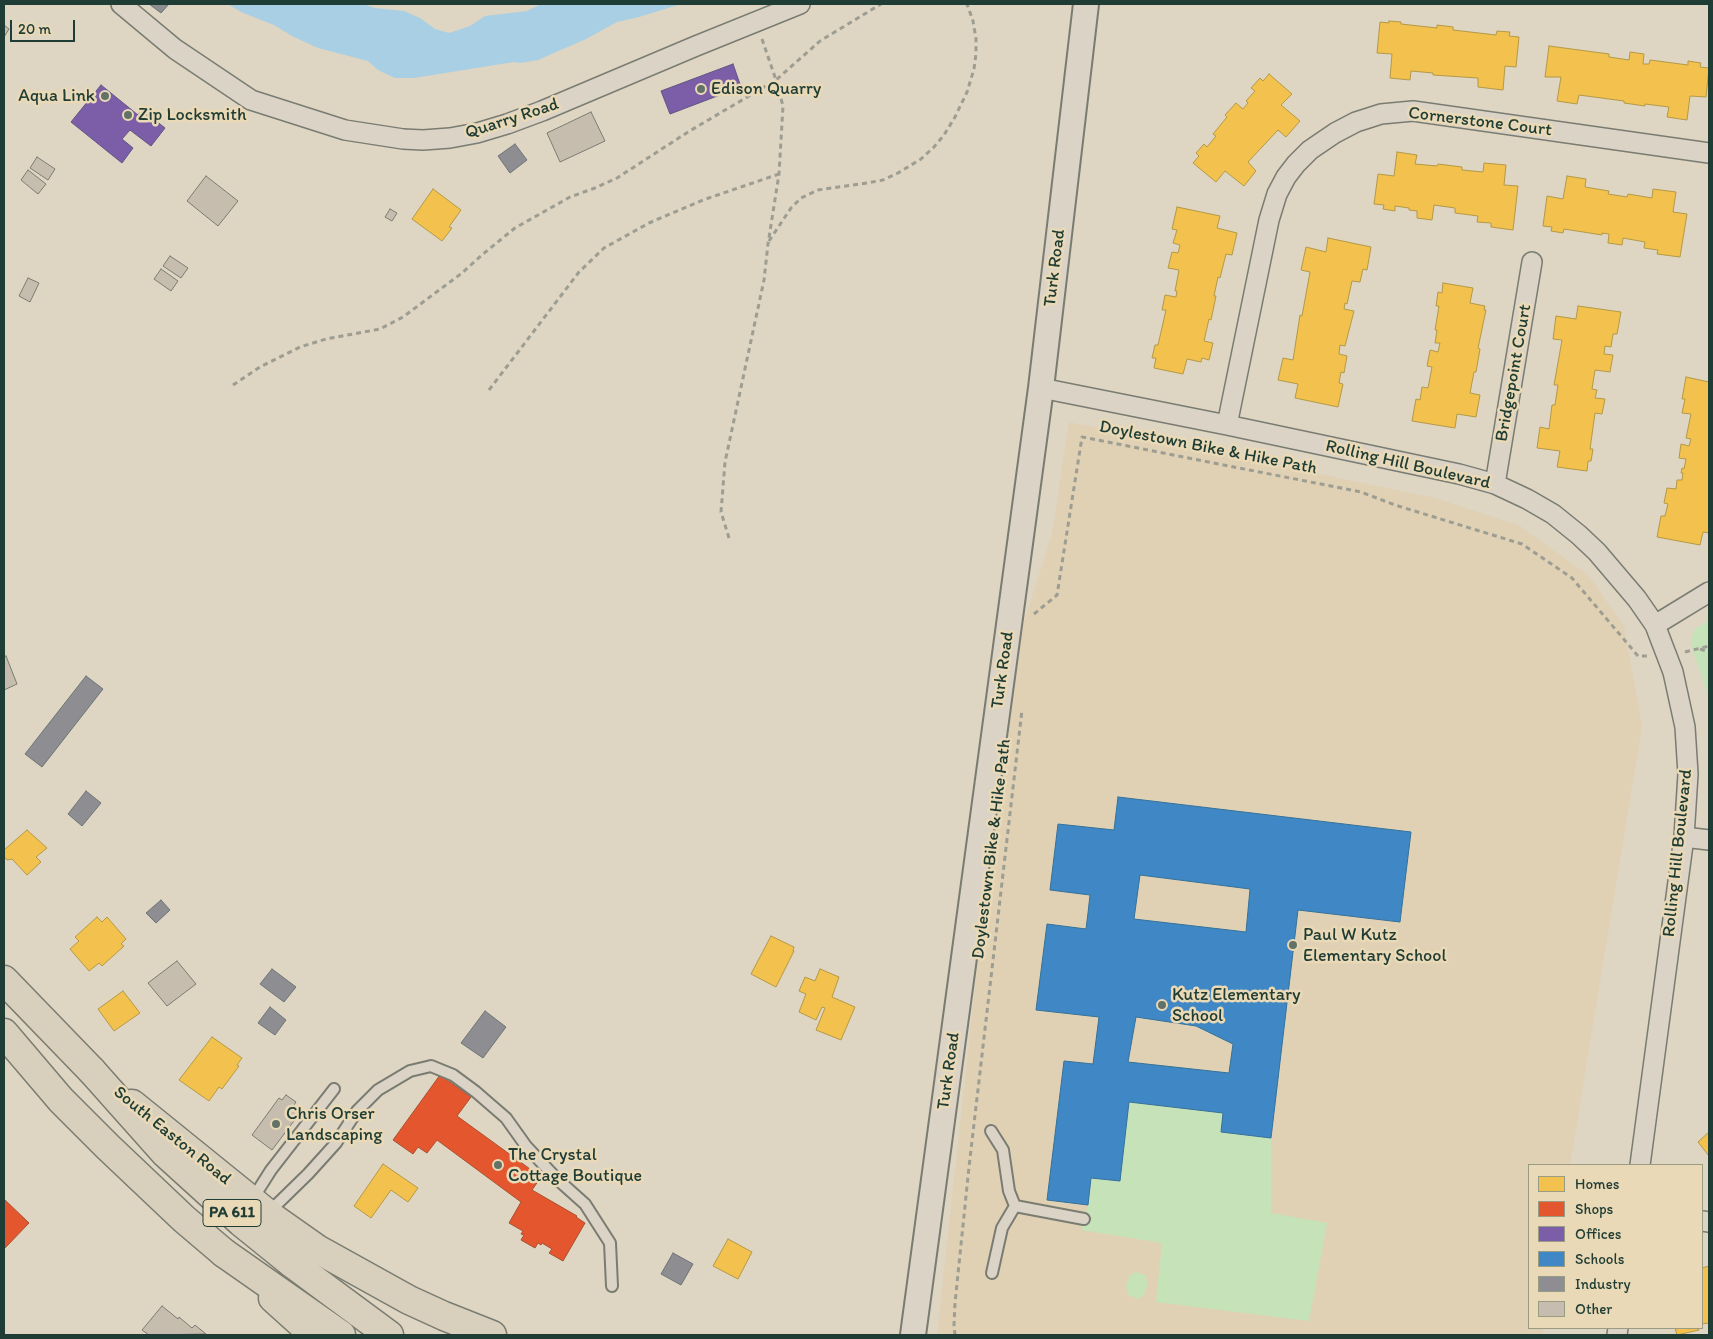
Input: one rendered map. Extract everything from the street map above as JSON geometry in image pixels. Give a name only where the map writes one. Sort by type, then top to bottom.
[{"type":"main road","name":"South Easton Road","points":[[4,980],[92,1071],[260,1207],[317,1249],[409,1300],[492,1335]]},
{"type":"main road","name":"PA 611","points":[[4,1033],[61,1100],[184,1219],[224,1253],[341,1335]]},
{"type":"main road","name":"PA 611","points":[[92,1071],[165,1153],[241,1222],[293,1264],[388,1335]]},
{"type":"main road","points":[[224,1253],[314,1335]]},
{"type":"street","name":"Quarry Road","points":[[121,4],[175,49],[251,100],[345,130],[403,139],[423,140],[477,134],[507,124],[800,4]]},
{"type":"street","name":"Turk Road","points":[[913,1335],[1041,388],[1086,4]]},
{"type":"street","name":"Cornerstone Court","points":[[1227,425],[1269,220],[1277,194],[1296,164],[1310,150],[1335,133],[1356,122],[1381,114],[1413,111],[1709,153]]},
{"type":"street","name":"Bridgepoint Court","points":[[1495,484],[1532,262]]},
{"type":"street","name":"Rolling Hill Boulevard","points":[[1041,388],[1459,474],[1495,484],[1553,514],[1579,535],[1597,552],[1637,599],[1654,624],[1673,672],[1685,726],[1688,774],[1684,837],[1640,1164]]},
{"type":"street","points":[[1654,624],[1709,592]]},
{"type":"street","points":[[1684,837],[1709,840]]},
{"type":"lane","points":[[260,1207],[308,1174],[336,1143],[357,1112],[378,1090],[410,1071],[431,1066],[452,1075],[476,1092],[506,1118],[526,1146],[557,1179],[585,1204],[610,1243],[612,1286]]},
{"type":"lane","points":[[260,1207],[271,1170],[334,1089]]},
{"type":"lane","points":[[991,1131],[1003,1150],[1008,1191],[1015,1206]]},
{"type":"lane","points":[[1015,1206],[1084,1219]]},
{"type":"lane","points":[[992,1273],[1002,1228],[1015,1206]]},
{"type":"path","points":[[232,385],[260,367],[300,347],[380,329],[403,317],[462,273],[515,228],[570,197],[617,178],[688,132],[776,80],[820,41],[881,4]]},
{"type":"path","points":[[768,244],[791,208],[801,198],[818,190],[883,180],[921,159],[944,135],[955,117],[974,69],[976,39],[973,21],[967,4]]},
{"type":"path","points":[[729,538],[721,512],[725,462],[764,280],[780,174],[782,106],[776,80],[756,22]]},
{"type":"path","points":[[489,390],[579,272],[604,248],[649,223],[703,200],[780,174]]},
{"type":"path","name":"Doylestown Bike & Hike Path","points":[[1033,623],[1034,614],[1058,595],[1082,437],[1361,492],[1395,505],[1522,544],[1572,578],[1638,656],[1666,655],[1709,646]]},
{"type":"path","points":[[1700,649],[1709,652]]},
{"type":"path","name":"Doylestown Bike & Hike Path","points":[[955,1335],[955,1304],[969,1167],[1024,701]]},
{"type":"shaded area","name":"Paul W Kutz Elementary School","points":[[1069,422],[1435,498],[1520,526],[1588,575],[1624,626],[1642,726],[1570,1164],[1528,1164],[1528,1329],[1544,1329],[1542,1335],[937,1335],[1009,677],[1023,625],[1052,534]]},
{"type":"green space","points":[[1709,620],[1709,698],[1691,645],[1691,637],[1696,628]]},
{"type":"green space","points":[[1129,1102],[1223,1113],[1221,1132],[1271,1138],[1271,1213],[1327,1223],[1309,1321],[1156,1302],[1162,1243],[1081,1230],[1088,1205],[1091,1178],[1120,1180]]},
{"type":"green space","points":[[1136,1272],[1146,1275],[1147,1287],[1143,1296],[1139,1299],[1128,1295],[1126,1285],[1130,1275]]},
{"type":"water","points":[[228,4],[363,4],[375,8],[404,11],[420,18],[435,29],[449,33],[470,26],[485,16],[527,11],[541,4],[681,4],[617,22],[586,39],[538,60],[414,78],[395,78],[378,70],[368,61],[318,48]]},
{"type":"building: Homes","points":[[1389,21],[1437,28],[1437,25],[1453,27],[1453,30],[1496,35],[1497,31],[1510,32],[1509,36],[1519,37],[1516,67],[1505,66],[1503,90],[1478,87],[1478,78],[1433,75],[1433,73],[1411,71],[1410,80],[1390,78],[1392,54],[1377,53],[1380,22],[1389,23]]},
{"type":"building: Homes","points":[[1549,46],[1609,54],[1609,57],[1629,60],[1630,52],[1644,54],[1643,64],[1649,64],[1650,60],[1688,65],[1688,61],[1701,63],[1700,67],[1709,68],[1706,97],[1690,96],[1687,120],[1667,117],[1669,107],[1645,104],[1645,106],[1579,95],[1577,104],[1557,101],[1561,77],[1545,77]]},
{"type":"building: Homes","points":[[1269,74],[1292,94],[1281,105],[1300,121],[1286,137],[1278,130],[1248,162],[1256,171],[1244,186],[1225,171],[1216,182],[1193,163],[1199,156],[1196,153],[1204,144],[1207,147],[1216,136],[1213,134],[1227,117],[1225,115],[1236,103],[1243,109],[1248,103],[1246,101],[1255,91],[1251,88],[1260,78],[1263,81]]},
{"type":"building: Homes","points":[[1397,152],[1417,155],[1415,164],[1462,167],[1462,170],[1483,172],[1484,163],[1506,165],[1504,185],[1518,186],[1513,230],[1491,227],[1491,223],[1477,222],[1478,216],[1455,213],[1455,208],[1434,205],[1432,220],[1417,218],[1417,211],[1409,210],[1409,208],[1395,206],[1395,211],[1383,209],[1384,205],[1374,204],[1378,174],[1394,176]]},
{"type":"building: Homes","points":[[1567,176],[1586,179],[1585,187],[1609,191],[1608,194],[1627,197],[1628,194],[1652,198],[1653,189],[1676,192],[1673,212],[1687,214],[1680,257],[1657,254],[1658,250],[1644,248],[1645,242],[1623,238],[1622,245],[1608,243],[1609,234],[1602,233],[1602,235],[1564,229],[1563,233],[1551,231],[1552,227],[1543,226],[1547,196],[1563,199]]},
{"type":"building: Homes","points":[[433,189],[461,210],[449,227],[452,228],[442,241],[412,219]]},
{"type":"building: Homes","points":[[1177,207],[1220,216],[1217,228],[1237,233],[1232,255],[1226,254],[1220,278],[1218,277],[1211,320],[1209,319],[1204,341],[1213,343],[1209,360],[1202,358],[1201,362],[1187,359],[1183,374],[1154,368],[1156,358],[1152,358],[1155,345],[1158,345],[1166,310],[1162,310],[1165,295],[1176,297],[1177,291],[1175,291],[1179,270],[1168,268],[1172,252],[1178,253],[1180,245],[1173,243],[1177,230],[1172,229]]},
{"type":"building: Homes","points":[[1328,238],[1371,247],[1367,270],[1363,269],[1360,282],[1352,281],[1347,304],[1345,303],[1344,309],[1354,311],[1345,346],[1340,345],[1339,354],[1347,356],[1344,373],[1341,372],[1339,383],[1343,384],[1338,407],[1295,398],[1298,384],[1278,380],[1283,358],[1293,360],[1300,315],[1302,316],[1310,272],[1301,270],[1306,247],[1326,252]]},
{"type":"building: Homes","points":[[1443,283],[1473,288],[1470,303],[1485,306],[1484,310],[1486,310],[1478,348],[1480,349],[1476,372],[1474,372],[1470,393],[1480,395],[1476,417],[1457,414],[1455,428],[1412,421],[1416,399],[1420,400],[1422,387],[1428,388],[1432,367],[1427,366],[1430,350],[1438,352],[1440,343],[1435,343],[1437,330],[1435,330],[1439,306],[1436,306],[1438,292],[1442,293]]},
{"type":"building: Homes","points":[[1578,306],[1621,312],[1617,334],[1613,334],[1611,347],[1605,346],[1604,354],[1613,355],[1610,372],[1595,370],[1592,389],[1597,390],[1595,398],[1605,399],[1602,414],[1595,413],[1590,449],[1593,449],[1591,461],[1588,461],[1587,471],[1557,467],[1560,451],[1537,448],[1540,427],[1549,429],[1552,405],[1555,405],[1558,385],[1554,385],[1562,340],[1553,339],[1556,316],[1576,319]]},
{"type":"building: Homes","points":[[1686,377],[1709,382],[1709,533],[1703,532],[1700,545],[1657,537],[1661,516],[1665,516],[1668,504],[1664,503],[1667,488],[1676,489],[1677,480],[1682,480],[1683,473],[1681,473],[1686,459],[1679,458],[1681,444],[1689,446],[1691,439],[1686,438],[1691,414],[1682,413],[1685,399],[1682,399]]},
{"type":"building: Homes","points":[[27,830],[47,848],[36,857],[41,862],[27,875],[12,859],[7,860],[4,856],[4,850]]},
{"type":"building: Homes","points":[[97,917],[102,922],[107,917],[126,939],[121,944],[124,946],[102,966],[99,963],[89,971],[70,949],[79,941],[75,937]]},
{"type":"building: Homes","points":[[771,936],[794,947],[794,951],[776,987],[751,974]]},
{"type":"building: Homes","points":[[820,969],[839,977],[832,997],[855,1007],[841,1040],[816,1030],[825,1008],[822,1007],[816,1020],[799,1012],[806,994],[799,991],[805,977],[815,981]]},
{"type":"building: Homes","points":[[123,991],[140,1013],[114,1031],[98,1009]]},
{"type":"building: Homes","points":[[212,1037],[242,1058],[237,1065],[239,1066],[222,1089],[219,1087],[209,1101],[179,1080]]},
{"type":"building: Homes","points":[[1709,1132],[1709,1156],[1698,1142]]},
{"type":"building: Homes","points":[[383,1164],[418,1188],[408,1202],[391,1190],[371,1218],[354,1206]]},
{"type":"building: Homes","points":[[728,1239],[752,1252],[738,1279],[713,1266]]},
{"type":"building: Homes","points":[[1709,1266],[1709,1323],[1703,1324],[1703,1268]]},
{"type":"building: Homes","points":[[1675,1329],[1699,1330],[1677,1335]]},
{"type":"building: Shops","name":"The Crystal Cottage Boutique","points":[[440,1075],[471,1097],[457,1116],[541,1177],[532,1190],[577,1216],[585,1223],[563,1261],[549,1253],[552,1249],[542,1243],[541,1245],[538,1243],[535,1248],[521,1240],[524,1235],[521,1234],[523,1231],[509,1223],[521,1202],[437,1140],[427,1153],[418,1147],[413,1154],[393,1140]]},
{"type":"building: Shops","points":[[4,1199],[29,1223],[4,1249]]},
{"type":"building: Offices","name":"Edison Quarry","points":[[733,64],[741,87],[670,114],[661,91]]},
{"type":"building: Offices","points":[[101,85],[138,115],[142,110],[165,128],[151,146],[130,130],[122,139],[133,148],[122,163],[71,122]]},
{"type":"building: Schools","name":"Kutz Elementary School","points":[[1118,797],[1411,832],[1400,922],[1298,910],[1271,1138],[1221,1132],[1223,1113],[1129,1102],[1120,1181],[1091,1178],[1088,1205],[1047,1200],[1064,1061],[1093,1064],[1099,1017],[1036,1010],[1047,924],[1086,929],[1088,913],[1090,895],[1050,890],[1058,824],[1114,830]],"holes":[[[1140,875],[1250,889],[1246,932],[1134,919]],[[1136,1017],[1196,1026],[1233,1044],[1229,1073],[1128,1062]]]},
{"type":"building: Industry","points":[[149,4],[169,4],[161,13]]},
{"type":"building: Industry","points":[[515,144],[527,160],[510,173],[498,156]]},
{"type":"building: Industry","points":[[86,676],[103,689],[42,767],[25,754]]},
{"type":"building: Industry","points":[[86,791],[101,803],[82,826],[68,814]]},
{"type":"building: Industry","points":[[161,900],[170,910],[156,923],[146,913]]},
{"type":"building: Industry","points":[[272,969],[296,987],[284,1002],[260,984]]},
{"type":"building: Industry","points":[[270,1007],[286,1020],[275,1035],[258,1023]]},
{"type":"building: Industry","points":[[485,1011],[506,1027],[483,1058],[461,1043]]},
{"type":"building: Industry","points":[[673,1253],[693,1264],[681,1285],[661,1274]]},
{"type":"building: Other","points":[[4,25],[9,29],[4,37]]},
{"type":"building: Other","points":[[591,112],[605,141],[560,162],[547,133]]},
{"type":"building: Other","points":[[37,157],[55,169],[48,180],[30,168]]},
{"type":"building: Other","points":[[28,170],[46,184],[38,194],[21,180]]},
{"type":"building: Other","points":[[206,176],[238,201],[218,226],[187,201]]},
{"type":"building: Other","points":[[390,209],[397,213],[392,221],[385,217]]},
{"type":"building: Other","points":[[170,256],[188,268],[181,278],[163,266]]},
{"type":"building: Other","points":[[161,269],[178,281],[171,291],[154,279]]},
{"type":"building: Other","points":[[28,278],[39,283],[30,302],[19,296]]},
{"type":"building: Other","points":[[6,656],[17,684],[4,690],[4,657]]},
{"type":"building: Other","points":[[177,961],[196,984],[167,1006],[148,983]]},
{"type":"building: Other","name":"Chris Orser Landscaping","points":[[286,1095],[296,1102],[292,1108],[300,1113],[272,1150],[252,1135],[279,1098],[282,1100]]},
{"type":"building: Other","points":[[162,1306],[192,1328],[195,1325],[206,1334],[149,1335],[142,1330]]},
{"type":"place","name":"Edison Quarry","points":[[701,89]]},
{"type":"place","name":"Aqua Link","points":[[105,96]]},
{"type":"place","name":"Zip Locksmith","points":[[128,115]]},
{"type":"place","name":"Paul W Kutz Elementary School","points":[[1293,945]]},
{"type":"place","name":"Kutz Elementary School","points":[[1162,1005]]},
{"type":"place","name":"Chris Orser Landscaping","points":[[276,1124]]},
{"type":"place","name":"The Crystal Cottage Boutique","points":[[498,1165]]}]
